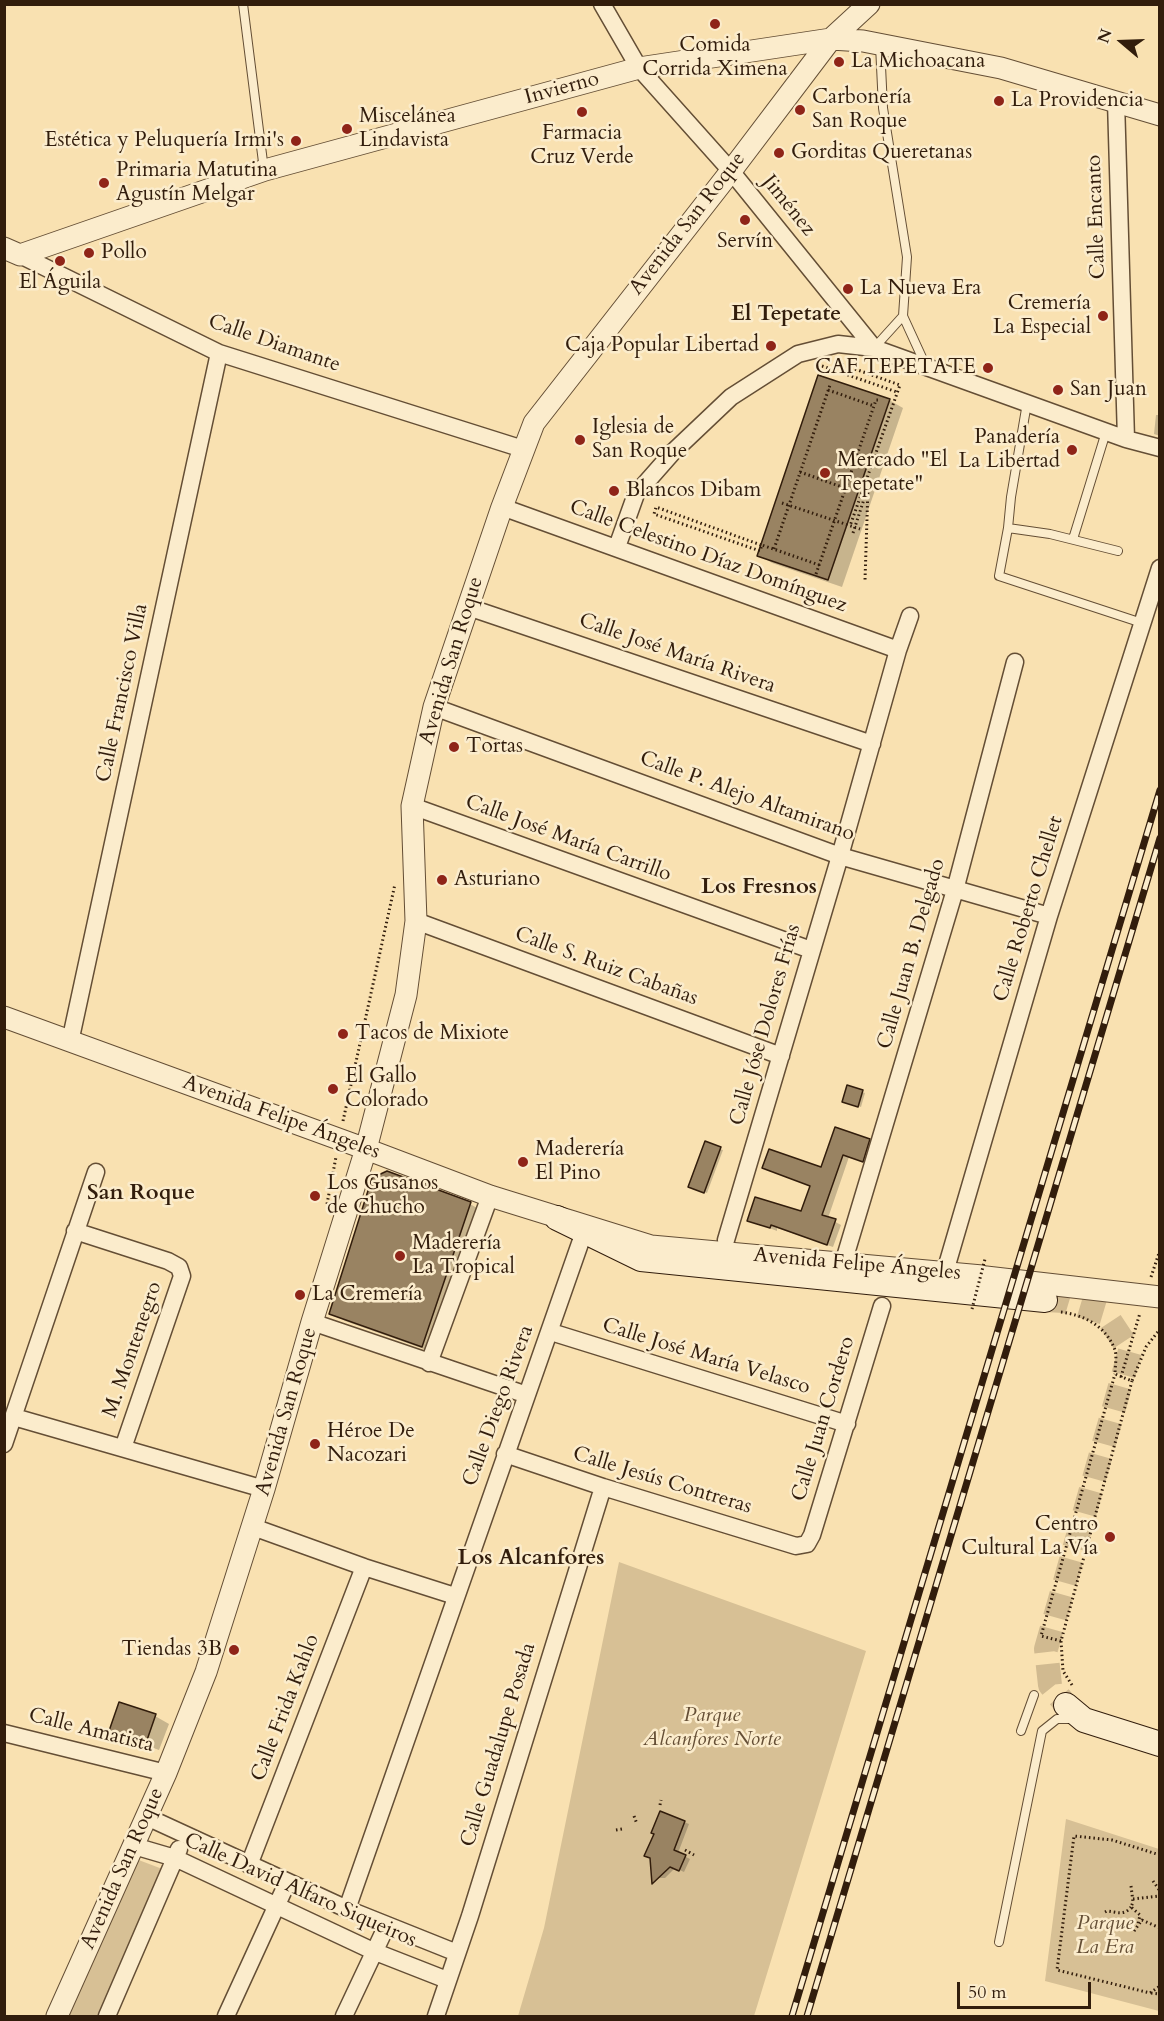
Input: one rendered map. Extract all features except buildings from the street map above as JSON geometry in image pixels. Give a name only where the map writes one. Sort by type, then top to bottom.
[{"type":"main road","name":"Avenida Felipe Ángeles","points":[[557,1218],[641,1259],[1045,1300]]},
{"type":"main road","points":[[1075,1704],[1160,1744]]},
{"type":"street","name":"Jiménez","points":[[602,4],[639,68],[731,171],[874,348]]},
{"type":"street","name":"Avenida San Roque","points":[[57,2016],[147,1817],[206,1672],[253,1527],[312,1322],[366,1149],[406,995],[416,921],[412,806],[434,707],[523,449],[534,423],[831,39],[870,4]]},
{"type":"street","points":[[870,4],[860,18],[872,43]]},
{"type":"street","name":"Invierno","points":[[12,252],[265,170],[639,68],[831,39],[872,43],[1001,68],[1160,115]]},
{"type":"street","name":"Calle Encanto","points":[[1116,101],[1126,439]]},
{"type":"street","name":"Calle Diamante","points":[[12,252],[219,353],[523,449]]},
{"type":"street","points":[[616,547],[636,494],[673,452],[731,397],[798,354],[838,344],[874,348],[1126,439],[1160,448]]},
{"type":"street","name":"Calle Francisco Villa","points":[[70,1042],[219,353]]},
{"type":"street","name":"Calle Celestino Díaz Domínguez","points":[[502,507],[898,650]]},
{"type":"street","name":"Calle Roberto Chellet","points":[[947,1265],[1049,916],[1160,568]]},
{"type":"street","name":"Calle José María Rivera","points":[[468,607],[872,744]]},
{"type":"street","name":"Calle Jóse Dolores Frías","points":[[726,1240],[840,856],[898,650],[910,616]]},
{"type":"street","name":"Calle Juan B. Delgado","points":[[845,1257],[955,890],[1015,662]]},
{"type":"street","name":"Calle P. Alejo Altamirano","points":[[434,707],[840,856],[1049,916]]},
{"type":"street","name":"Calle José María Carrillo","points":[[412,806],[811,950]]},
{"type":"street","name":"Calle S. Ruiz Cabañas","points":[[416,921],[781,1056]]},
{"type":"street","name":"Avenida Felipe Ángeles","points":[[4,1017],[490,1196],[651,1246],[984,1270],[1160,1297]]},
{"type":"street","points":[[4,1444],[96,1172]]},
{"type":"street","points":[[429,1363],[490,1196]]},
{"type":"street","name":"M. Montenegro","points":[[75,1231],[168,1261],[179,1267],[182,1276],[123,1448]]},
{"type":"street","name":"Calle Diego Rivera","points":[[347,1909],[505,1454],[551,1332],[584,1232]]},
{"type":"street","name":"Calle Juan Cordero","points":[[807,1544],[812,1535],[847,1424],[882,1306]]},
{"type":"street","points":[[312,1322],[527,1395]]},
{"type":"street","name":"Calle José María Velasco","points":[[551,1332],[847,1424]]},
{"type":"street","name":"M. Montenegro","points":[[14,1418],[264,1489]]},
{"type":"street","name":"Calle Jesús Contreras","points":[[505,1454],[603,1487],[796,1546],[807,1544]]},
{"type":"street","name":"Calle Guadalupe Posada","points":[[436,2016],[603,1487]]},
{"type":"street","points":[[253,1527],[364,1567],[455,1596]]},
{"type":"street","name":"Calle Frida Kahlo","points":[[249,1865],[364,1567]]},
{"type":"street","name":"Calle Amatista","points":[[4,1733],[166,1773]]},
{"type":"street","name":"Calle David Alfaro Siqueiros","points":[[147,1817],[347,1909],[457,1953]]},
{"type":"street","points":[[106,2016],[185,1836]]},
{"type":"street","name":"Calle David Alfaro Siqueiros","points":[[134,1846],[175,1858],[374,1950],[447,1980]]},
{"type":"street","points":[[226,2016],[287,1882]]},
{"type":"street","points":[[344,2016],[387,1925]]},
{"type":"lane","points":[[243,4],[265,170]]},
{"type":"lane","points":[[872,43],[907,257],[903,316],[926,367]]},
{"type":"lane","points":[[874,348],[903,316]]},
{"type":"lane","points":[[1028,403],[999,576],[1142,623]]},
{"type":"lane","points":[[1073,539],[1106,432]]},
{"type":"lane","points":[[1008,528],[1073,539],[1118,551]]},
{"type":"lane","points":[[1021,1731],[1034,1695]]},
{"type":"lane","points":[[999,1942],[1042,1731],[1075,1704]]},
{"type":"path","points":[[782,503],[850,526],[858,528],[853,533],[866,487],[900,385],[838,362],[835,371]]},
{"type":"path","points":[[820,365],[897,392]]},
{"type":"path","points":[[851,376],[853,368]]},
{"type":"path","points":[[774,550],[782,519],[789,505],[823,399],[830,385]]},
{"type":"path","points":[[828,390],[874,406]]},
{"type":"path","points":[[816,574],[876,400],[878,400]]},
{"type":"path","points":[[799,471],[845,488]]},
{"type":"path","points":[[850,526],[866,487]]},
{"type":"path","points":[[865,580],[866,487]]},
{"type":"path","points":[[761,544],[656,507],[654,514],[760,551],[762,545],[805,562],[820,565]]},
{"type":"path","points":[[339,1139],[396,875]]},
{"type":"path","points":[[972,1309],[984,1270]]},
{"type":"path","points":[[1061,1641],[1041,1636],[1114,1374],[1115,1351],[1099,1326],[1080,1316],[1067,1313]]},
{"type":"path","points":[[1075,1704],[1063,1671],[1061,1641],[1132,1381],[1146,1347],[1160,1329]]},
{"type":"path","points":[[1114,1374],[1132,1381]]},
{"type":"path","points":[[634,1816],[637,1824]]},
{"type":"path","points":[[616,1830],[622,1829]]},
{"type":"path","points":[[1160,1855],[1112,1840],[1074,1836],[1057,1970],[1160,1994]]},
{"type":"path","points":[[685,1850],[694,1855]]},
{"type":"path","points":[[1133,1899],[1160,1894],[1153,1881]]},
{"type":"path","points":[[1105,1912],[1120,1914],[1128,1911],[1133,1899],[1131,1886]]},
{"type":"path","points":[[1131,1907],[1140,1915],[1138,1924]]},
{"type":"path","points":[[1160,1907],[1160,1914]]},
{"type":"path","points":[[1134,1930],[1142,1920],[1159,1926]]},
{"type":"path","points":[[1149,1993],[1160,1986]]},
{"type":"green space","name":"Parque Alcanfores Norte","points":[[619,1562],[866,1651],[754,2016],[518,2016],[544,1928]]},
{"type":"green space","name":"Parque La Era","points":[[1066,1819],[1159,1849],[1159,2011],[1045,1981]]},
{"type":"green space","points":[[136,1859],[165,1870],[100,2016],[64,2016]]},
{"type":"tunnel","points":[[1045,1300],[1065,1301],[1105,1313],[1130,1351],[1046,1649],[1050,1685],[1066,1705]]},
{"type":"railway","points":[[792,2016],[1160,790]]},
{"type":"railway","points":[[807,2016],[1160,838]]},
{"type":"place","name":"Comida Corrida Ximena","points":[[715,24]]},
{"type":"place","name":"La Michoacana","points":[[839,62]]},
{"type":"place","name":"La Providencia","points":[[999,101]]},
{"type":"place","name":"Carbonería San Roque","points":[[800,110]]},
{"type":"place","name":"Farmacia Cruz Verde","points":[[582,112]]},
{"type":"place","name":"Miscelánea Lindavista","points":[[347,129]]},
{"type":"place","name":"Estética y Peluquería Irmi's","points":[[296,141]]},
{"type":"place","name":"Gorditas Queretanas","points":[[779,153]]},
{"type":"place","name":"Primaria Matutina Agustín Melgar","points":[[104,183]]},
{"type":"place","name":"Servín","points":[[745,220]]},
{"type":"place","name":"Pollo","points":[[89,253]]},
{"type":"place","name":"El Águila","points":[[60,261]]},
{"type":"place","name":"La Nueva Era","points":[[848,289]]},
{"type":"place","name":"Cremería La Especial","points":[[1103,316]]},
{"type":"place","name":"Caja Popular Libertad","points":[[771,346]]},
{"type":"place","name":"CAF TEPETATE","points":[[988,368]]},
{"type":"place","name":"San Juan","points":[[1058,390]]},
{"type":"place","name":"Iglesia de San Roque","points":[[580,440]]},
{"type":"place","name":"Panadería La Libertad","points":[[1072,450]]},
{"type":"place","name":"Mercado \"El Tepetate\"","points":[[825,473]]},
{"type":"place","name":"Blancos Dibam","points":[[614,491]]},
{"type":"place","name":"Tortas","points":[[454,747]]},
{"type":"place","name":"Asturiano","points":[[442,880]]},
{"type":"place","name":"Tacos de Mixiote","points":[[343,1034]]},
{"type":"place","name":"El Gallo Colorado","points":[[333,1089]]},
{"type":"place","name":"Maderería El Pino","points":[[523,1162]]},
{"type":"place","name":"Los Gusanos de Chucho","points":[[315,1196]]},
{"type":"place","name":"Maderería La Tropical","points":[[400,1256]]},
{"type":"place","name":"La Cremería","points":[[300,1295]]},
{"type":"place","name":"Héroe De Nacozari","points":[[315,1444]]},
{"type":"place","name":"Centro Cultural La Vía","points":[[1110,1537]]},
{"type":"place","name":"Tiendas 3B","points":[[234,1650]]},
{"type":"district","name":"El Tepetate","points":[[786,315]]},
{"type":"district","name":"Los Fresnos","points":[[759,888]]},
{"type":"district","name":"San Roque","points":[[141,1194]]},
{"type":"district","name":"Los Alcanfores","points":[[531,1559]]}]
